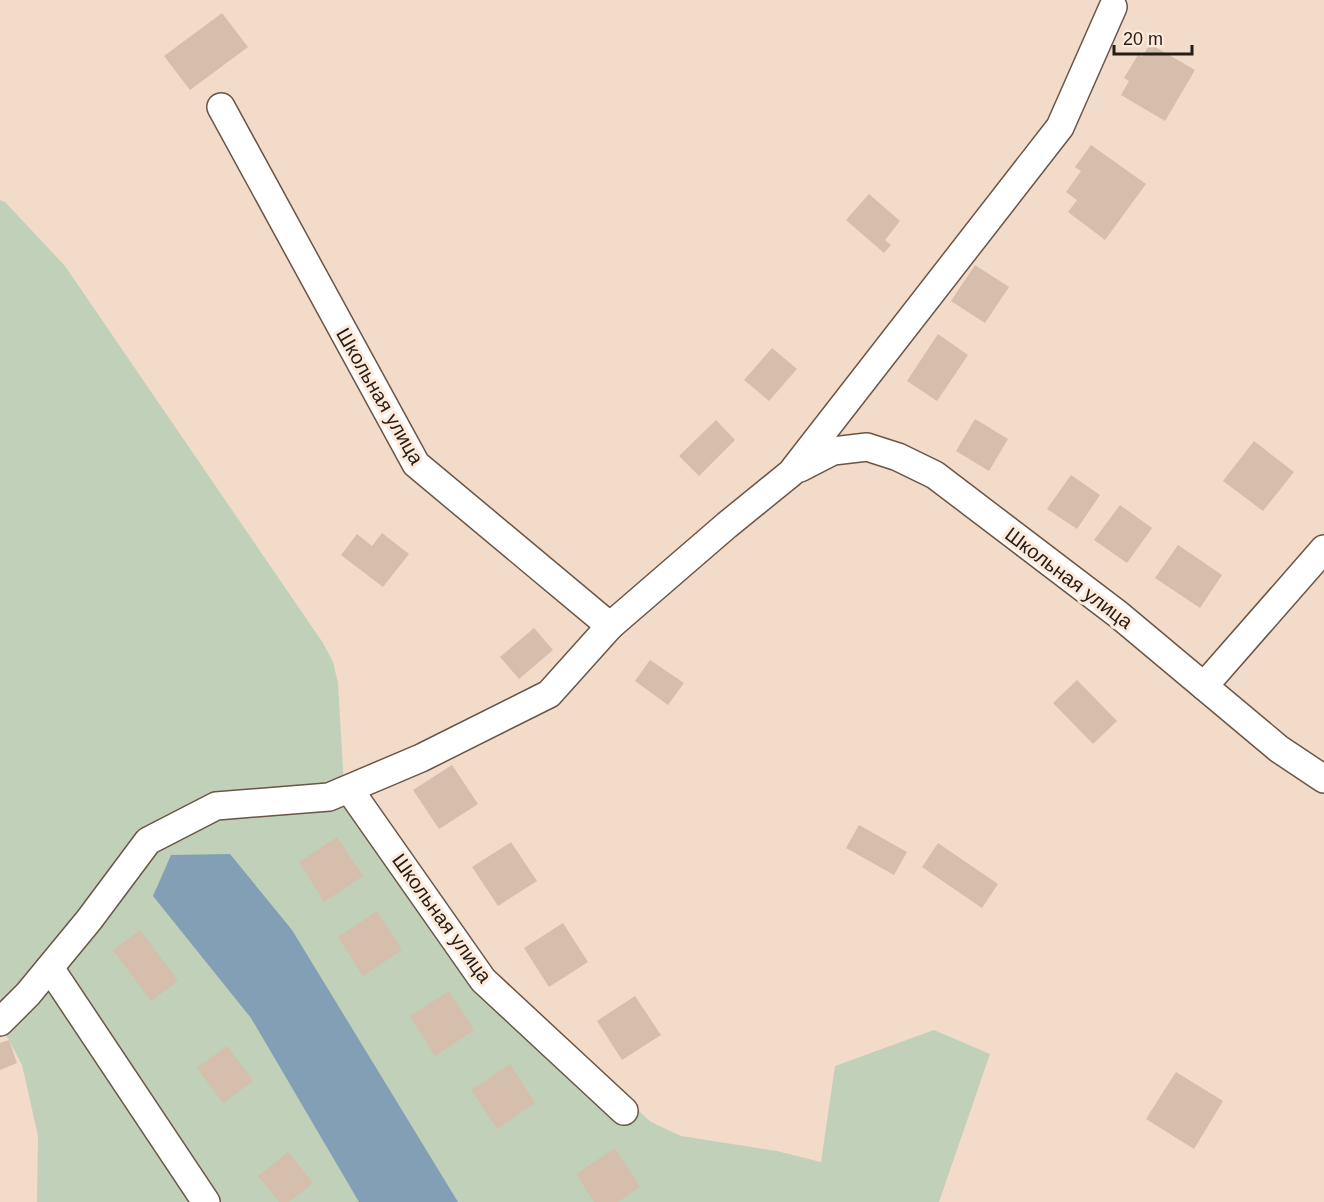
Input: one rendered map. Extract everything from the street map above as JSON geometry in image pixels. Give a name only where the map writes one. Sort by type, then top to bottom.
[{"type":"street","name":"Школьная улица","points":[[791,473],[1060,127],[1113,7]]},
{"type":"street","name":"Школьная улица","points":[[221,107],[416,464],[610,626]]},
{"type":"street","name":"Школьная улица","points":[[0,1022],[50,968],[148,841],[216,806],[329,797],[421,758],[549,694],[610,626],[727,525],[791,473],[833,451],[867,447],[898,457],[935,476],[1119,615],[1279,749],[1324,778]]},
{"type":"street","points":[[1204,686],[1324,549]]},
{"type":"street","name":"Школьная улица","points":[[349,789],[483,980],[624,1111]]},
{"type":"street","points":[[50,968],[206,1202]]},
{"type":"green space","points":[[0,200],[5,202],[65,266],[323,643],[333,662],[338,683],[345,804],[537,1019],[651,1122],[681,1136],[777,1151],[821,1162],[835,1066],[934,1030],[990,1054],[939,1202],[37,1202],[38,1136],[22,1065],[0,1023]]},
{"type":"water","points":[[230,854],[292,930],[458,1202],[359,1202],[251,1018],[153,896],[171,855]]},
{"type":"building","points":[[222,13],[248,47],[190,90],[164,56]]},
{"type":"building","points":[[1150,44],[1195,70],[1165,121],[1121,95],[1129,81],[1124,78],[1138,55],[1142,57]]},
{"type":"building","points":[[1091,145],[1146,184],[1105,240],[1068,212],[1077,200],[1066,192],[1081,171],[1075,167]]},
{"type":"building","points":[[869,194],[900,221],[885,240],[891,245],[884,253],[846,220]]},
{"type":"building","points":[[975,265],[1009,287],[985,323],[951,301]]},
{"type":"building","points":[[938,334],[968,355],[937,401],[907,381]]},
{"type":"building","points":[[772,348],[797,369],[769,401],[744,380]]},
{"type":"building","points":[[975,419],[1008,439],[989,471],[956,451]]},
{"type":"building","points":[[716,420],[735,440],[699,476],[679,456]]},
{"type":"building","points":[[1254,441],[1294,472],[1263,511],[1223,481]]},
{"type":"building","points":[[1071,475],[1100,495],[1077,529],[1047,509]]},
{"type":"building","points":[[1120,505],[1152,528],[1127,563],[1094,540]]},
{"type":"building","points":[[382,533],[409,554],[383,587],[341,555],[357,534],[372,546]]},
{"type":"building","points":[[1178,545],[1222,575],[1200,608],[1155,578]]},
{"type":"building","points":[[534,628],[553,650],[519,679],[500,657]]},
{"type":"building","points":[[650,660],[684,683],[668,705],[635,681]]},
{"type":"building","points":[[1077,680],[1117,721],[1093,744],[1053,703]]},
{"type":"building","points":[[452,765],[478,804],[439,829],[413,790]]},
{"type":"building","points":[[859,825],[907,852],[894,875],[846,848]]},
{"type":"building","points":[[337,837],[363,876],[324,902],[299,862]]},
{"type":"building","points":[[511,842],[537,881],[498,906],[472,867]]},
{"type":"building","points":[[938,843],[998,884],[982,908],[922,867]]},
{"type":"building","points":[[377,911],[402,950],[363,976],[338,937]]},
{"type":"building","points":[[563,923],[588,962],[549,987],[524,948]]},
{"type":"building","points":[[140,930],[178,981],[151,1001],[113,950]]},
{"type":"building","points":[[449,991],[474,1030],[435,1056],[410,1016]]},
{"type":"building","points":[[635,996],[661,1035],[622,1060],[597,1021]]},
{"type":"building","points":[[9,1040],[17,1063],[0,1070],[0,1043]]},
{"type":"building","points":[[227,1046],[253,1081],[223,1103],[197,1068]]},
{"type":"building","points":[[510,1064],[535,1103],[497,1129],[471,1090]]},
{"type":"building","points":[[1176,1072],[1223,1101],[1194,1149],[1146,1119]]},
{"type":"building","points":[[615,1148],[640,1187],[618,1202],[594,1202],[576,1174]]},
{"type":"building","points":[[288,1152],[313,1183],[289,1202],[279,1202],[258,1176]]}]
